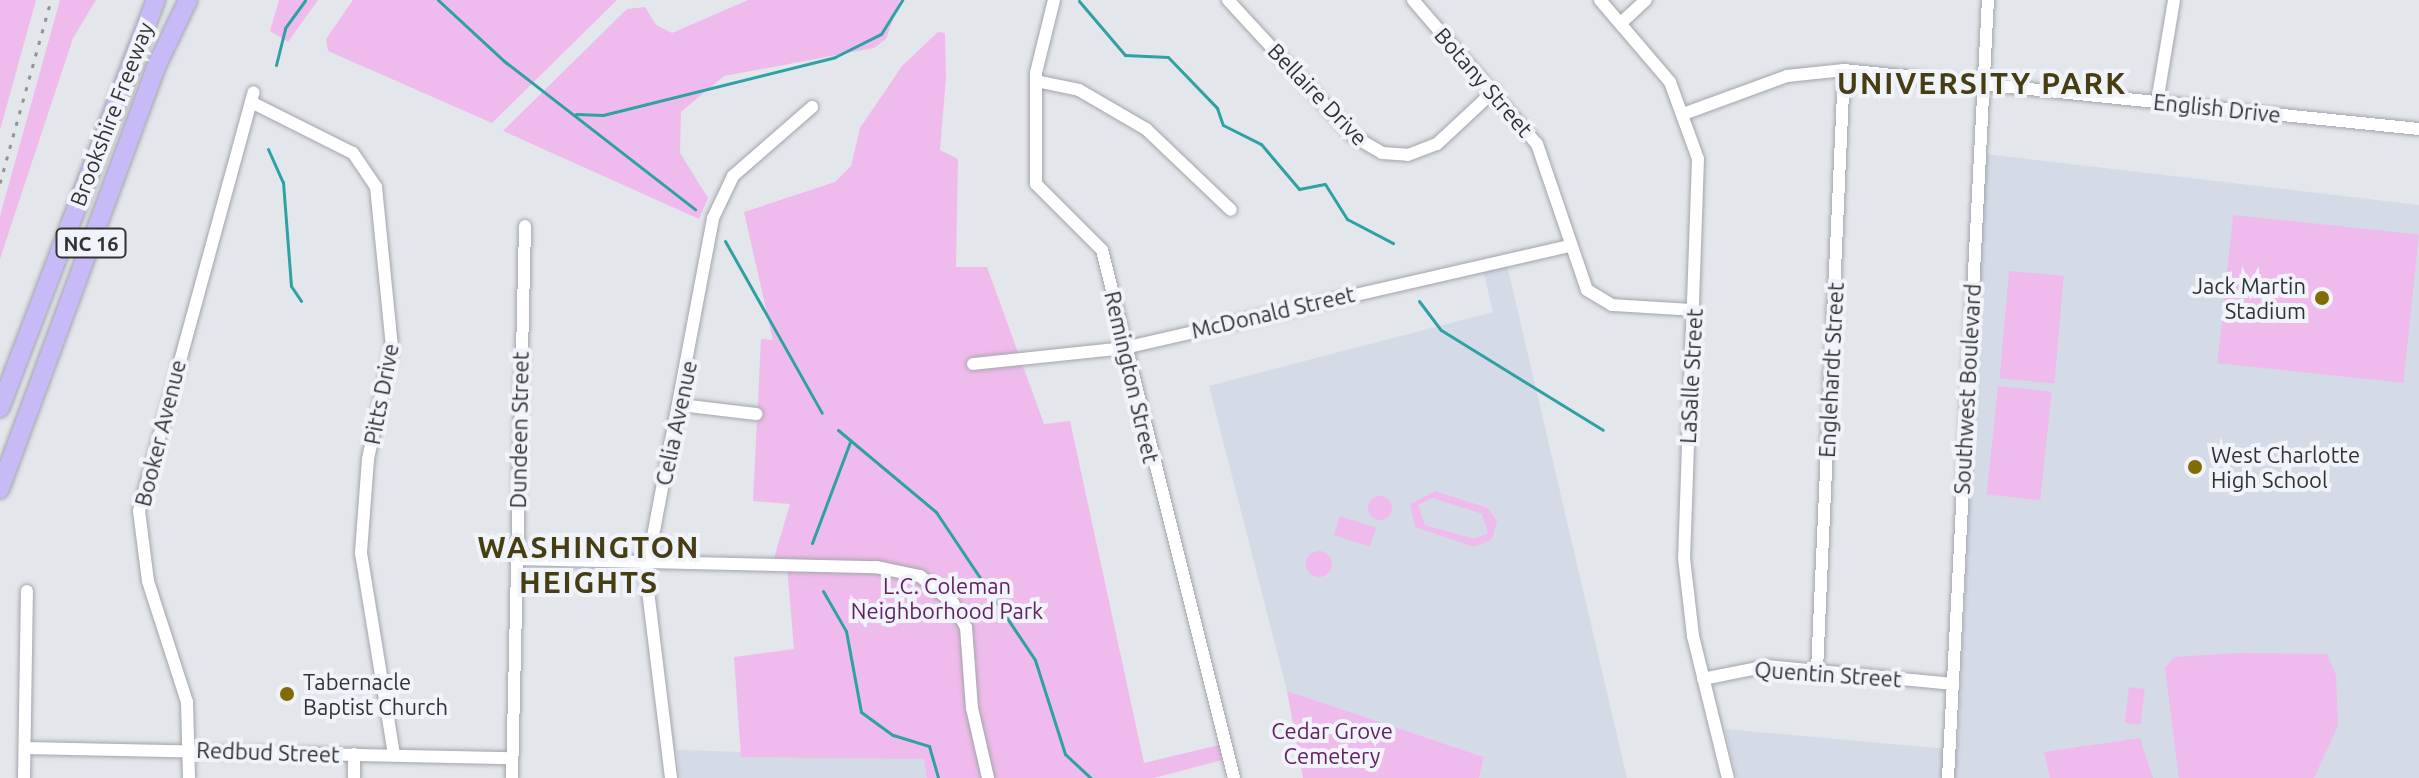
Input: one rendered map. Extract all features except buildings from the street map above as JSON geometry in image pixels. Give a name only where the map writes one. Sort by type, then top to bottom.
[{"type":"highway","name":"Brookshire Freeway","points":[[0,408],[156,0]]},
{"type":"highway","name":"Brookshire Freeway","points":[[0,489],[155,69],[188,0]]},
{"type":"street","name":"Remington Street","points":[[1054,0],[1036,81],[1036,184],[1100,244],[1234,778]]},
{"type":"street","name":"Bellaire Drive","points":[[1228,0],[1353,136],[1382,153],[1425,150],[1495,90]]},
{"type":"street","name":"Botany Street","points":[[1413,0],[1495,90],[1547,165],[1580,280],[1601,300],[1694,310]]},
{"type":"street","name":"LaSalle Street","points":[[1600,0],[1621,23],[1686,113],[1700,184],[1684,558],[1703,679],[1728,778]]},
{"type":"street","points":[[1621,23],[1646,0]]},
{"type":"street","name":"Southwest Boulevard","points":[[1948,778],[1981,84],[1988,0]]},
{"type":"street","points":[[2157,102],[2174,0]]},
{"type":"street","name":"English Drive","points":[[1686,113],[1787,76],[1844,70],[2419,129]]},
{"type":"street","name":"Englehardt Street","points":[[1817,670],[1844,70]]},
{"type":"street","points":[[1036,81],[1079,90],[1146,129],[1231,210]]},
{"type":"street","name":"Booker Avenue","points":[[189,778],[187,702],[148,581],[139,511],[253,97]]},
{"type":"street","name":"Pitts Drive","points":[[253,97],[353,153],[376,187],[392,346],[368,459],[361,553],[394,755]]},
{"type":"street","name":"Celia Avenue","points":[[671,778],[646,612],[647,564],[720,194],[812,107]]},
{"type":"street","name":"Dundeen Street","points":[[512,778],[525,226]]},
{"type":"street","name":"McDonald Street","points":[[973,364],[1124,348],[1570,246]]},
{"type":"street","points":[[680,405],[756,414]]},
{"type":"street","points":[[516,559],[898,568],[944,593],[969,637],[972,708],[988,778]]},
{"type":"street","points":[[24,778],[27,591]]},
{"type":"street","name":"Quentin Street","points":[[1703,679],[1756,667],[1953,684]]},
{"type":"street","name":"Redbud Street","points":[[25,748],[512,758]]},
{"type":"street","points":[[354,754],[354,778]]},
{"type":"shaded area","name":"West Charlotte High School","points":[[1985,154],[2419,205],[2419,778],[1737,778],[1725,729],[1958,750]]},
{"type":"shaded area","points":[[1507,265],[1627,778],[1479,778],[1484,757],[1287,691],[1209,386],[1493,312],[1483,270]]},
{"type":"shaded area","points":[[677,750],[930,757],[931,778],[680,778]]},
{"type":"green space","points":[[0,0],[36,0],[0,130]]},
{"type":"green space","points":[[60,0],[96,0],[73,38],[0,259],[0,216]]},
{"type":"green space","points":[[279,0],[318,0],[288,42],[270,31]]},
{"type":"green space","points":[[353,0],[617,0],[492,123],[328,51],[326,39]]},
{"type":"green space","points":[[748,0],[900,0],[886,39],[874,48],[724,76],[681,112],[680,153],[708,198],[699,219],[503,131],[627,9],[645,7],[656,25],[672,33]]},
{"type":"green space","name":"L.C. Coleman Neighborhood Park","points":[[938,32],[945,33],[946,77],[940,150],[958,159],[956,267],[987,267],[1044,424],[1070,421],[1144,763],[1219,745],[1222,760],[1154,778],[927,778],[924,759],[741,757],[734,657],[794,649],[787,566],[772,565],[790,504],[753,501],[761,339],[773,340],[744,212],[835,182],[851,166],[860,128],[902,66]]},
{"type":"green space","name":"Jack Martin Stadium","points":[[2233,215],[2419,235],[2403,383],[2217,363]]},
{"type":"green space","points":[[2009,271],[2064,276],[2054,383],[2000,379]]},
{"type":"green space","points":[[1998,386],[2052,392],[2040,500],[1987,494]]},
{"type":"green space","points":[[1435,491],[1488,508],[1497,521],[1492,539],[1474,547],[1415,527],[1410,504]],"holes":[[[1433,498],[1482,514],[1488,533],[1474,539],[1425,525],[1418,505]]]},
{"type":"green space","points":[[1380,496],[1388,500],[1392,508],[1388,516],[1380,520],[1372,516],[1368,508],[1372,500]]},
{"type":"green space","points":[[1340,516],[1376,528],[1370,547],[1334,535]]},
{"type":"green space","points":[[1319,551],[1328,555],[1332,564],[1328,573],[1319,577],[1310,573],[1306,564],[1310,555]]},
{"type":"green space","points":[[2238,653],[2327,654],[2336,675],[2338,726],[2314,778],[2179,778],[2165,668],[2174,657]]},
{"type":"green space","points":[[2129,687],[2145,689],[2140,725],[2125,723]]},
{"type":"green space","name":"Cedar Grove Cemetery","points":[[1287,691],[1484,757],[1479,778],[1303,778]]},
{"type":"green space","points":[[2140,738],[2153,778],[2050,778],[2044,752]]},
{"type":"waterway","points":[[276,65],[285,28],[305,0]]},
{"type":"waterway","points":[[438,0],[504,61],[695,209]]},
{"type":"waterway","points":[[576,114],[603,115],[835,57],[881,34],[902,0]]},
{"type":"waterway","points":[[1079,1],[1125,55],[1168,57],[1217,108],[1223,125],[1261,144],[1299,189],[1325,184],[1347,219],[1393,243]]},
{"type":"waterway","points":[[268,149],[283,182],[291,286],[301,301]]},
{"type":"waterway","points":[[725,241],[822,413]]},
{"type":"waterway","points":[[1419,301],[1441,330],[1603,430]]},
{"type":"waterway","points":[[838,430],[936,512],[1035,660],[1065,754],[1091,778]]},
{"type":"waterway","points":[[812,543],[850,442]]},
{"type":"waterway","points":[[823,591],[846,631],[861,712],[893,735],[929,746],[938,778]]},
{"type":"railway","points":[[0,183],[51,0]]},
{"type":"place","name":"Jack Martin Stadium","points":[[2322,298]]},
{"type":"place","name":"West Charlotte High School","points":[[2195,467]]},
{"type":"place","name":"Tabernacle Baptist Church","points":[[287,694]]},
{"type":"district","name":"UNIVERSITY PARK","points":[[1982,83]]},
{"type":"district","name":"WASHINGTON HEIGHTS","points":[[589,564]]}]
